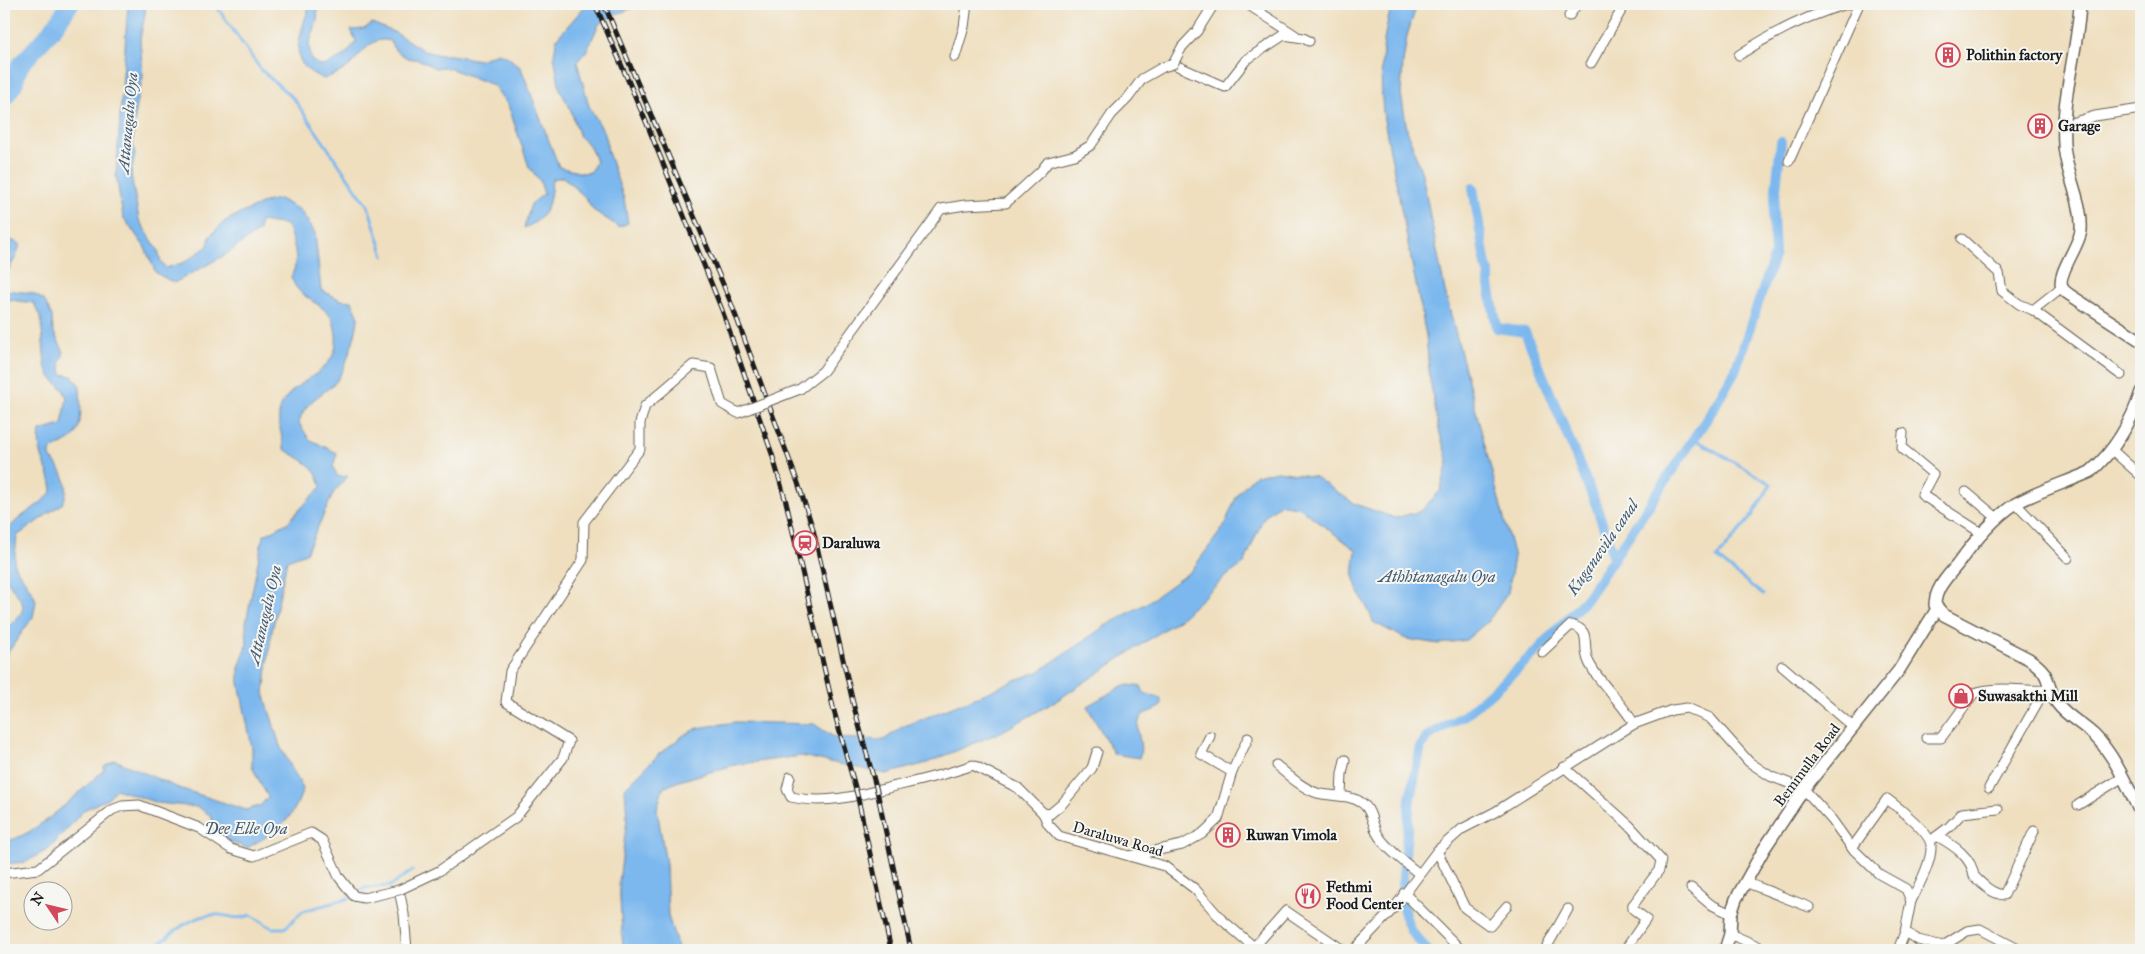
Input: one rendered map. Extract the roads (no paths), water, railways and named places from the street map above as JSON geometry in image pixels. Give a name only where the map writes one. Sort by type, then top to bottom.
[{"type":"street","points":[[955,57],[964,27],[967,4]]},
{"type":"street","points":[[1173,64],[1214,4]]},
{"type":"street","points":[[4,873],[38,869],[112,810],[122,806],[138,805],[199,828],[231,849],[254,856],[311,833],[322,840],[339,877],[354,896],[364,898],[399,890],[439,871],[516,816],[563,758],[569,741],[506,702],[510,671],[583,560],[584,522],[640,449],[640,423],[645,406],[692,365],[711,368],[722,404],[738,414],[800,389],[822,372],[941,208],[965,205],[1006,204],[1048,162],[1075,155],[1091,145],[1112,114],[1128,98],[1142,78],[1162,67],[1173,64],[1225,87],[1246,60],[1284,35],[1304,39],[1248,4]]},
{"type":"street","points":[[1570,16],[1577,4]]},
{"type":"street","points":[[1590,63],[1625,4]]},
{"type":"street","points":[[1739,55],[1756,44],[1821,12],[1847,4]]},
{"type":"street","points":[[1789,160],[1859,4]]},
{"type":"street","points":[[2080,4],[2064,125],[2065,157],[2081,218],[2081,230],[2080,238],[2063,274],[2062,287],[2070,296],[2086,307],[2141,340]]},
{"type":"street","points":[[2064,125],[2095,116],[2141,109]]},
{"type":"street","points":[[1962,239],[1999,274],[2002,291],[2019,304],[2033,310],[2121,375]]},
{"type":"street","points":[[2033,310],[2062,287]]},
{"type":"street","points":[[1989,788],[2048,690],[2048,676],[2042,668],[2030,659],[1944,614],[1937,609],[1935,598],[1944,582],[1997,518],[2016,504],[2090,472],[2112,450],[2141,392]]},
{"type":"street","points":[[1903,433],[1902,448],[1933,474],[1922,495],[1982,534]]},
{"type":"street","points":[[2112,450],[2141,476]]},
{"type":"street","points":[[1966,492],[1997,518]]},
{"type":"street","points":[[2016,504],[2068,558]]},
{"type":"street","name":"Bemmulla Road","points":[[1725,950],[1730,934],[1731,914],[1745,882],[1804,789],[1899,670],[1937,609]]},
{"type":"street","points":[[1542,652],[1571,625],[1579,627],[1584,632],[1588,660],[1634,724]]},
{"type":"street","points":[[1782,666],[1854,728]]},
{"type":"street","points":[[1926,738],[1941,738],[1974,693],[1982,690],[2048,690]]},
{"type":"street","points":[[2048,690],[2057,703],[2104,746],[2140,808]]},
{"type":"street","points":[[1354,950],[1395,907],[1418,873],[1437,851],[1462,829],[1495,812],[1634,724],[1672,710],[1687,708],[1710,718],[1749,762],[1770,776],[1804,789],[1832,820],[1852,848],[1879,874],[1906,889],[1912,901]]},
{"type":"street","points":[[1210,736],[1201,754],[1232,772]]},
{"type":"street","points":[[1128,856],[1182,845],[1202,834],[1218,819],[1232,772],[1248,738]]},
{"type":"street","points":[[1043,813],[1050,814],[1062,804],[1092,768],[1097,752]]},
{"type":"street","points":[[1341,795],[1341,779],[1346,760]]},
{"type":"street","name":"Daraluwa Road","points":[[790,777],[787,789],[791,797],[802,800],[843,799],[950,773],[973,765],[1018,788],[1043,813],[1048,824],[1059,836],[1164,866],[1195,889],[1221,919],[1246,940]]},
{"type":"street","points":[[1276,765],[1299,784],[1317,792],[1341,795],[1364,804],[1374,822],[1377,833],[1394,852],[1418,873]]},
{"type":"street","points":[[1564,768],[1628,825],[1662,860],[1659,870],[1633,905],[1633,909],[1646,919],[1625,950]]},
{"type":"street","points":[[2078,805],[2123,777]]},
{"type":"street","points":[[1852,848],[1887,799],[1902,809],[1934,838],[1948,842],[1969,860],[1973,867],[1974,876],[1983,885],[1997,894],[2004,895],[2034,831]]},
{"type":"street","points":[[1899,946],[1905,932],[1912,901],[1929,859],[1934,838],[1949,827],[1962,813],[1998,809]]},
{"type":"street","points":[[1437,851],[1465,908],[1490,926],[1508,906]]},
{"type":"street","points":[[1745,882],[1809,907]]},
{"type":"street","points":[[1691,888],[1710,904],[1731,914]]},
{"type":"street","points":[[399,890],[404,914],[407,950]]},
{"type":"street","points":[[1404,894],[1461,950]]},
{"type":"street","points":[[1545,950],[1568,909]]},
{"type":"street","points":[[1242,950],[1246,940],[1254,947],[1286,911],[1343,950]]},
{"type":"street","points":[[1905,932],[1918,940],[1943,946],[1967,931],[1980,929],[2020,950]]},
{"type":"street","points":[[1730,934],[1767,950]]},
{"type":"water","name":"Dee Elle Oya","points":[[128,4],[145,4],[140,39],[143,77],[136,104],[133,144],[135,154],[131,174],[139,220],[158,250],[161,262],[166,268],[185,262],[208,246],[210,236],[225,221],[265,202],[279,199],[300,210],[315,233],[321,290],[341,300],[352,301],[358,314],[355,334],[342,372],[334,384],[308,405],[299,423],[309,439],[337,453],[333,467],[338,477],[348,476],[334,492],[306,553],[287,560],[271,636],[264,693],[280,746],[303,789],[294,810],[282,825],[247,848],[228,841],[216,828],[210,815],[198,807],[157,803],[116,789],[108,798],[84,810],[49,849],[26,862],[4,864],[4,841],[28,832],[42,823],[104,770],[104,766],[115,760],[176,787],[246,810],[260,806],[268,797],[252,767],[252,748],[239,683],[239,668],[247,644],[246,623],[263,536],[287,523],[321,487],[319,479],[312,468],[284,449],[279,415],[283,402],[292,391],[325,367],[332,356],[336,342],[334,324],[322,308],[300,292],[291,277],[296,257],[287,225],[260,221],[259,231],[225,255],[174,283],[156,273],[144,246],[123,217],[116,175]]},
{"type":"water","points":[[309,4],[318,4],[317,22],[309,44],[311,60],[321,66],[337,60],[349,50],[356,41],[351,30],[364,29],[372,23],[396,33],[424,51],[440,55],[479,60],[498,53],[508,57],[521,68],[559,167],[582,173],[591,172],[596,161],[589,145],[580,137],[569,106],[560,90],[554,55],[557,38],[587,4],[643,4],[617,14],[599,24],[587,50],[577,62],[589,106],[605,134],[608,152],[624,199],[628,223],[619,227],[593,210],[585,197],[563,177],[552,179],[547,209],[539,220],[524,228],[531,204],[544,194],[540,181],[529,167],[508,105],[493,85],[454,70],[443,67],[435,68],[420,60],[407,58],[395,50],[390,41],[382,40],[370,45],[348,67],[324,79],[306,68],[301,62],[299,55],[300,39]]},
{"type":"water","name":"Athhtanagalu Oya","points":[[1392,4],[1417,4],[1407,36],[1403,63],[1401,93],[1407,130],[1422,174],[1446,296],[1514,557],[1508,593],[1488,621],[1466,640],[1439,644],[1406,639],[1373,622],[1354,578],[1356,550],[1300,508],[1281,504],[1266,515],[1262,521],[1244,564],[1225,577],[1180,619],[1056,701],[1001,732],[927,763],[886,774],[801,756],[734,765],[679,781],[663,788],[657,809],[666,864],[668,916],[679,950],[623,950],[619,882],[627,819],[625,788],[659,754],[684,735],[698,728],[735,722],[814,724],[835,738],[884,740],[902,727],[1038,672],[1105,626],[1145,604],[1191,571],[1223,528],[1238,493],[1255,475],[1278,471],[1315,477],[1355,504],[1395,518],[1421,511],[1440,491],[1448,462],[1439,430],[1430,380],[1426,336],[1382,105],[1383,47]]},
{"type":"water","points":[[22,56],[29,61],[20,73],[4,108],[4,91]]},
{"type":"water","points":[[4,237],[20,244],[16,257],[4,277],[4,262],[12,250],[4,245]]},
{"type":"water","points":[[4,290],[32,293],[44,300],[52,316],[53,331],[64,352],[60,363],[62,374],[72,376],[80,386],[81,407],[80,422],[75,435],[50,452],[50,457],[59,467],[66,484],[63,503],[17,536],[14,565],[36,601],[33,617],[4,658],[4,630],[15,621],[23,607],[22,602],[5,574],[4,537],[15,522],[41,503],[52,491],[40,448],[40,431],[62,425],[67,398],[63,389],[51,378],[45,365],[41,319],[34,303],[4,299]]},
{"type":"water","points":[[1124,685],[1141,686],[1144,693],[1160,698],[1162,705],[1141,717],[1138,727],[1141,748],[1139,758],[1114,754],[1087,706]]},
{"type":"waterway","points":[[4,98],[14,84],[19,67],[53,29],[70,4]]},
{"type":"waterway","points":[[215,4],[261,70],[294,99],[368,206],[384,256]]},
{"type":"waterway","name":"Kuganavila canal","points":[[1427,950],[1410,930],[1404,911],[1402,888],[1410,799],[1421,746],[1428,736],[1465,715],[1500,685],[1539,649],[1587,598],[1712,411],[1735,371],[1775,254],[1773,217],[1781,142]]},
{"type":"waterway","points":[[1473,188],[1486,266],[1489,271],[1489,285],[1497,328],[1525,332],[1596,505],[1614,558]]},
{"type":"waterway","points":[[1693,438],[1771,484],[1752,516],[1717,558],[1763,595]]},
{"type":"waterway","points":[[152,950],[183,925],[210,915],[238,918],[251,915],[272,928],[285,928],[303,911],[350,898],[364,888],[390,886],[412,871]]},
{"type":"railway","points":[[595,4],[647,124],[722,310],[772,454],[786,502],[834,711],[857,794],[891,950]]},
{"type":"railway","points":[[604,4],[731,303],[798,483],[813,529],[854,707],[877,791],[911,950]]},
{"type":"place","name":"Polithin factory","points":[[1948,55]]},
{"type":"place","name":"Garage","points":[[2040,126]]},
{"type":"place","name":"Daraluwa","points":[[805,543]]},
{"type":"place","name":"Suwasakthi Mill","points":[[1961,696]]},
{"type":"place","name":"Ruwan Vimola","points":[[1228,835]]},
{"type":"place","name":"Fethmi Food Center","points":[[1308,896]]},
{"type":"water label","name":"Attanagalu Oya","points":[[127,123]]},
{"type":"water label","name":"Attanagalu Oya","points":[[264,615]]}]
